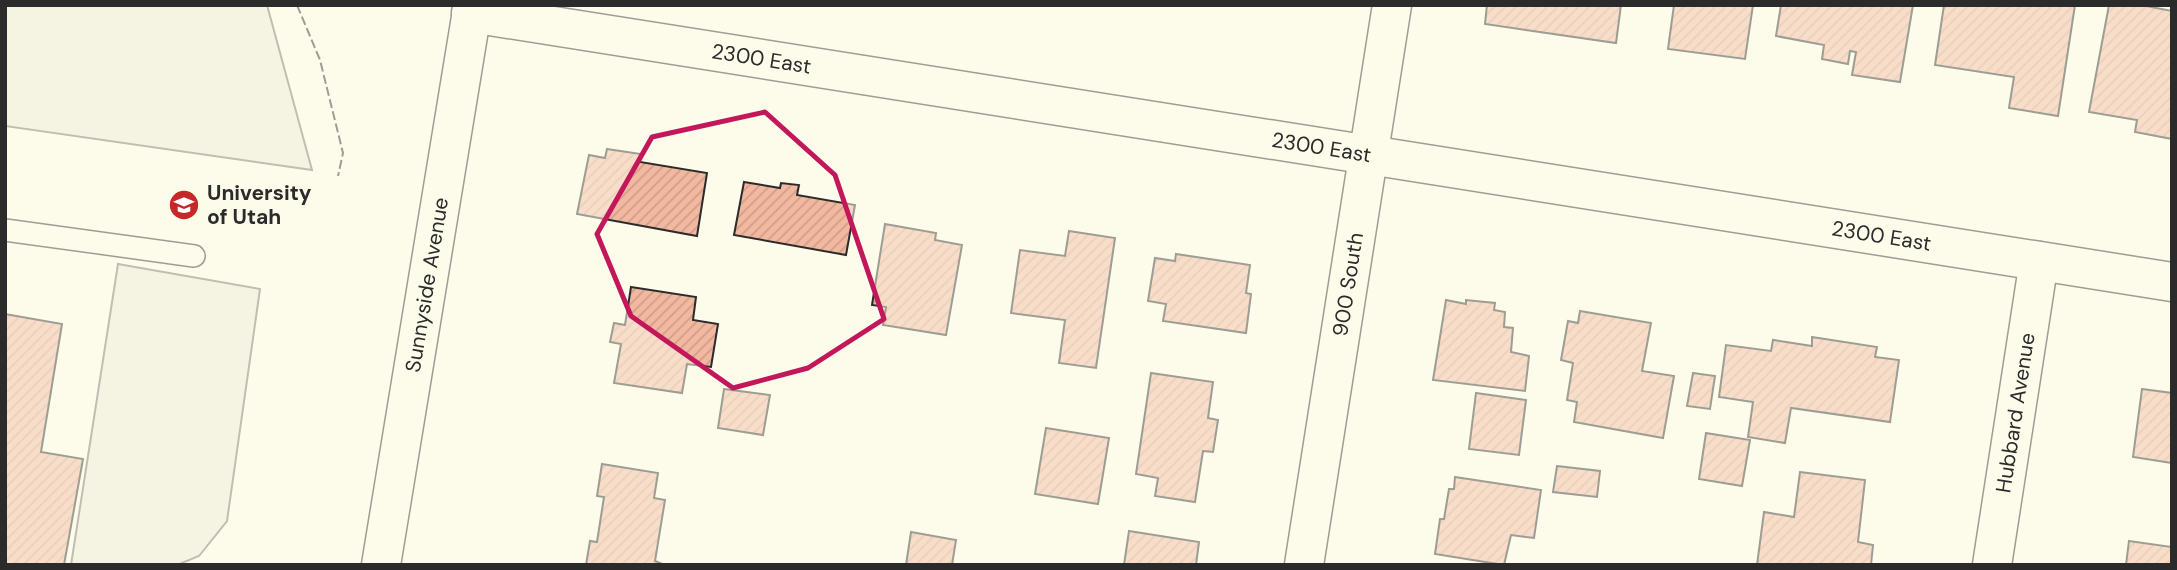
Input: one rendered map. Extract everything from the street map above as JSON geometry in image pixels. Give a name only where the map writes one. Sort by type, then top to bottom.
[{"type":"street","name":"900 South","points":[[1304,565],[1392,5]]},
{"type":"street","name":"2300 East","points":[[472,9],[2172,282]]},
{"type":"street","name":"Sunnyside Avenue","points":[[381,565],[472,9]]},
{"type":"street","name":"Hubbard Avenue","points":[[1992,565],[2039,261]]},
{"type":"lane","points":[[5,230],[194,256]]},
{"type":"highlighted area","points":[[765,112],[835,175],[884,319],[808,368],[733,388],[631,316],[597,234],[652,137]]},
{"type":"shaded area","points":[[5,5],[267,5],[312,170],[5,126]]},
{"type":"shaded area","points":[[118,264],[260,289],[227,521],[199,556],[177,565],[71,565]]},
{"type":"building","points":[[1487,5],[1621,5],[1616,43],[1485,24]]},
{"type":"building","points":[[1674,5],[1753,5],[1745,59],[1668,49]]},
{"type":"building","points":[[1781,5],[1913,5],[1900,82],[1852,75],[1856,52],[1850,51],[1848,64],[1822,59],[1824,45],[1776,36]]},
{"type":"building","points":[[1944,5],[2075,5],[2058,116],[2009,108],[2014,77],[1935,65]]},
{"type":"building","points":[[2109,5],[2141,5],[2172,11],[2172,139],[2135,132],[2137,120],[2089,112]]},
{"type":"building","points":[[607,149],[641,154],[640,162],[707,173],[697,236],[577,214],[589,155],[605,158]]},
{"type":"building","points":[[744,182],[780,188],[781,183],[799,185],[797,195],[855,205],[846,255],[734,235]]},
{"type":"building","points":[[885,224],[936,233],[935,240],[962,245],[946,335],[883,325],[886,307],[872,305]]},
{"type":"building","points":[[1069,231],[1115,238],[1096,368],[1059,363],[1065,320],[1011,313],[1020,250],[1065,256]]},
{"type":"building","points":[[1176,254],[1250,265],[1246,293],[1251,294],[1246,333],[1163,321],[1166,304],[1148,301],[1155,258],[1175,261]]},
{"type":"building","points":[[631,287],[696,297],[693,320],[718,324],[711,367],[687,364],[682,393],[614,383],[621,344],[610,342],[614,323],[625,325]]},
{"type":"building","points":[[1446,300],[1466,304],[1466,300],[1495,303],[1494,310],[1505,312],[1504,327],[1513,328],[1511,352],[1529,356],[1525,391],[1433,380]]},
{"type":"building","points":[[1580,311],[1651,323],[1642,371],[1674,376],[1663,438],[1574,422],[1577,402],[1567,400],[1573,363],[1561,360],[1568,321],[1578,323]]},
{"type":"building","points":[[5,314],[62,324],[41,452],[83,459],[64,565],[5,565]]},
{"type":"building","points":[[1812,337],[1877,347],[1875,357],[1899,360],[1890,422],[1791,408],[1785,443],[1748,437],[1753,402],[1719,397],[1726,345],[1771,351],[1773,340],[1812,346]]},
{"type":"building","points":[[1151,373],[1213,382],[1208,418],[1218,420],[1213,452],[1203,451],[1195,502],[1155,496],[1158,478],[1136,474]]},
{"type":"building","points":[[1693,373],[1715,376],[1710,409],[1687,406]]},
{"type":"building","points":[[724,389],[770,395],[763,435],[718,428]]},
{"type":"building","points":[[2142,389],[2172,393],[2172,463],[2133,457]]},
{"type":"building","points":[[1476,393],[1526,400],[1519,455],[1469,449]]},
{"type":"building","points":[[1046,428],[1109,438],[1098,504],[1035,494]]},
{"type":"building","points":[[1706,433],[1750,440],[1742,486],[1699,479]]},
{"type":"building","points":[[602,464],[658,473],[654,498],[665,500],[655,561],[665,565],[586,565],[590,541],[597,542],[604,497],[597,496]]},
{"type":"building","points":[[1557,466],[1600,471],[1597,497],[1553,492]]},
{"type":"building","points":[[1800,472],[1865,480],[1858,542],[1873,545],[1871,565],[1757,565],[1764,512],[1794,517]]},
{"type":"building","points":[[1455,477],[1541,490],[1534,538],[1511,535],[1504,565],[1435,554],[1440,519],[1444,519],[1449,489],[1454,489]]},
{"type":"building","points":[[1129,531],[1199,542],[1196,565],[1124,565]]},
{"type":"building","points":[[911,532],[956,540],[952,565],[906,565]]},
{"type":"building","points":[[2129,541],[2172,547],[2172,565],[2126,565]]},
{"type":"fence","points":[[297,5],[320,60],[343,153],[338,176]]},
{"type":"place","name":"University of Utah","points":[[184,205]]}]
